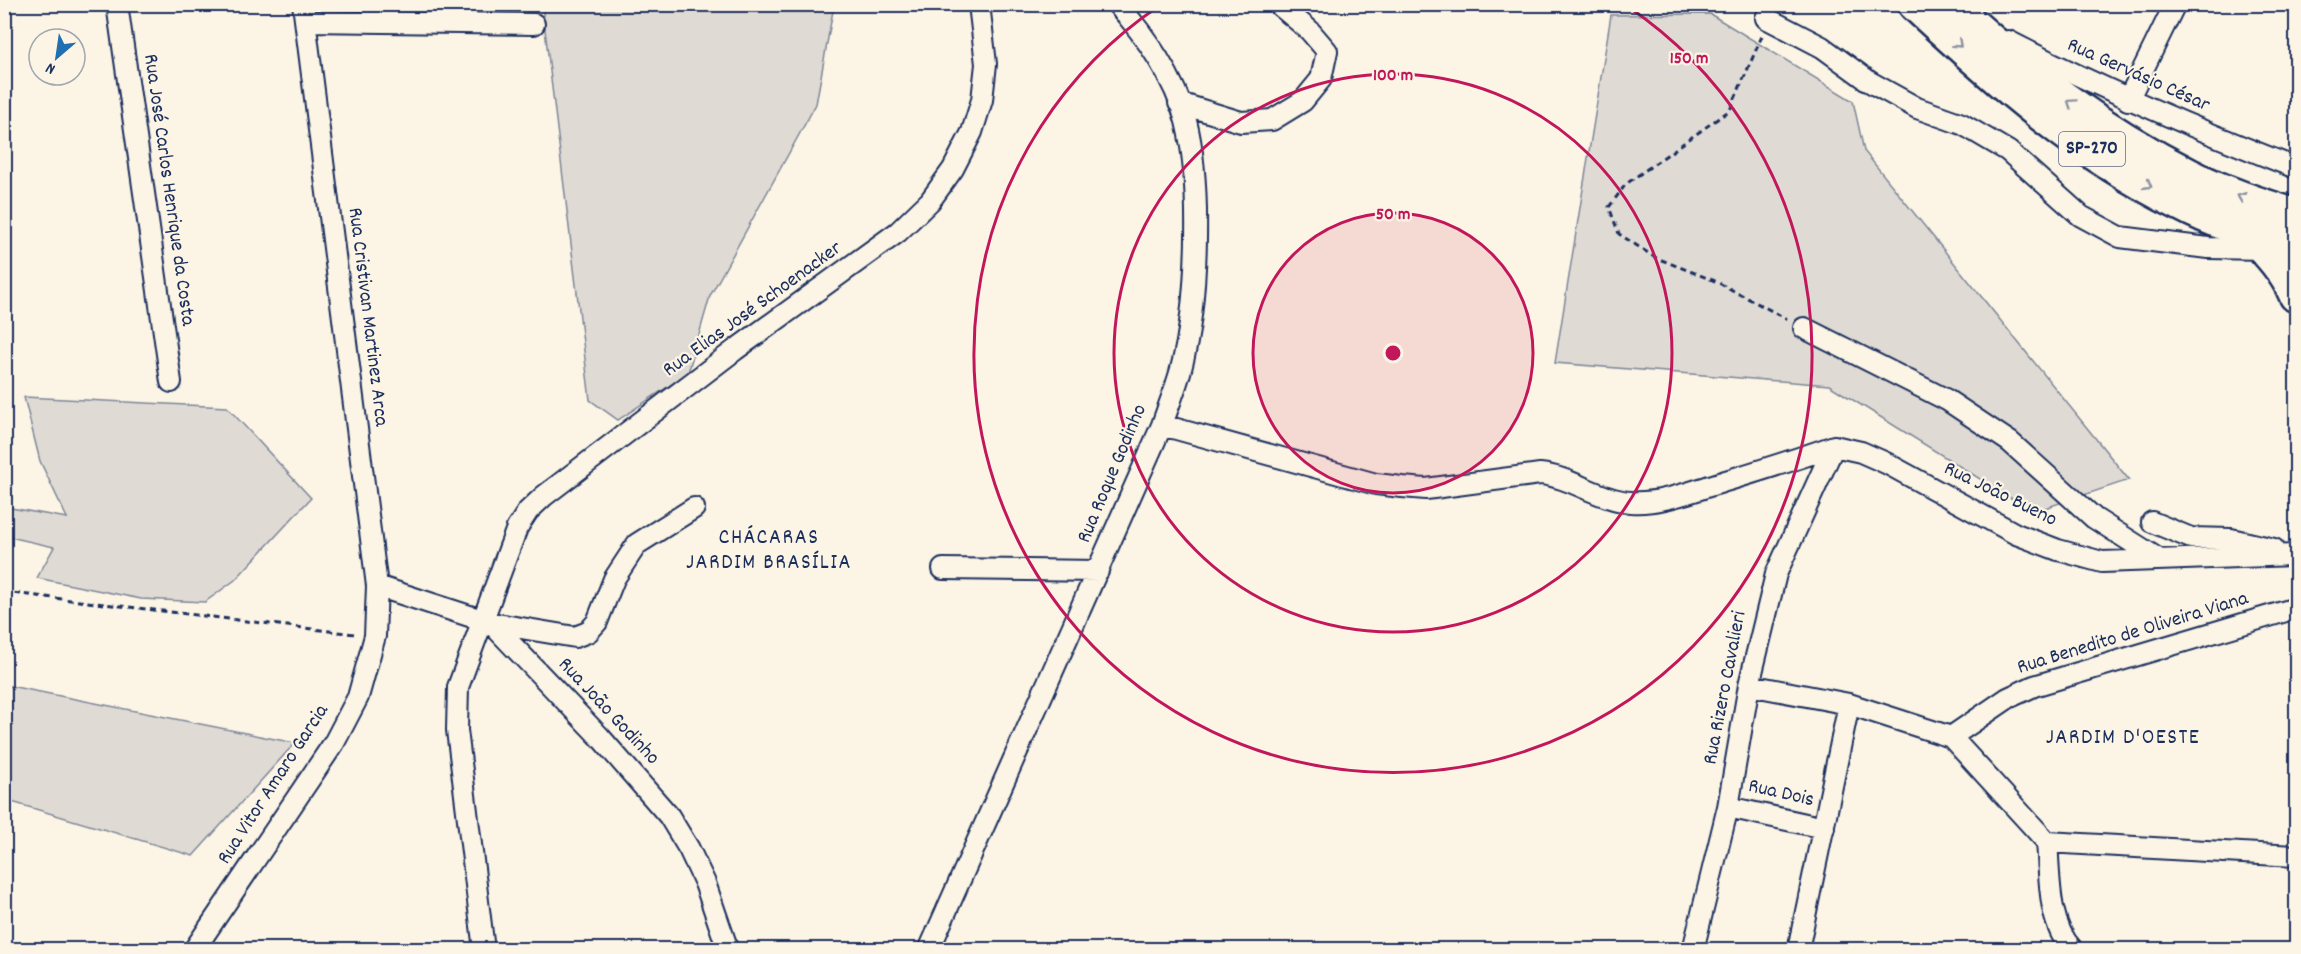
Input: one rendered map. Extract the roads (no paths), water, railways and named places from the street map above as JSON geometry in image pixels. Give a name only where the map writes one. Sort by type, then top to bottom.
[{"type":"highway","name":"SP-270","points":[[1915,4],[2012,92],[2123,171],[2181,205],[2270,243]]},
{"type":"highway","name":"SP-270","points":[[1957,11],[2034,78],[2103,124],[2191,177],[2296,216]]},
{"type":"highway","points":[[2270,243],[2296,295]]},
{"type":"street","name":"Rua José Carlos Henrique da Costa","points":[[117,4],[171,382]]},
{"type":"street","name":"Rua Elias José Schoenacker","points":[[484,950],[457,730],[458,687],[486,621],[491,600],[517,528],[528,511],[544,496],[735,350],[898,232],[930,201],[953,169],[972,132],[982,100],[986,64],[979,4]]},
{"type":"street","name":"Rua Roque Godinho","points":[[928,950],[1162,425],[1181,369],[1192,299],[1194,186],[1192,154],[1186,119],[1158,60],[1134,24],[1117,4]]},
{"type":"street","points":[[1179,103],[1241,122],[1272,120],[1303,100],[1321,79],[1328,51],[1309,30],[1278,4]]},
{"type":"street","points":[[2128,100],[2175,4]]},
{"type":"street","name":"Rua Gervásio César","points":[[1957,11],[2128,100],[2184,125],[2296,168]]},
{"type":"street","points":[[304,13],[534,24]]},
{"type":"street","name":"Rua Cristivan Martinez Arca","points":[[304,13],[377,586],[375,636]]},
{"type":"street","points":[[1766,18],[1822,47],[1870,82],[1917,108],[1962,124],[2008,151],[2048,190],[2081,216],[2120,237],[2208,249],[2270,243]]},
{"type":"street","points":[[1804,328],[1947,400],[2010,442],[2094,518],[2160,560]]},
{"type":"street","points":[[1162,425],[1376,484],[1426,489],[1540,474],[1556,476],[1629,502],[1650,502],[1685,494],[1834,446]]},
{"type":"street","name":"Rua João Bueno","points":[[1834,446],[1861,452],[1886,463],[2016,534],[2058,550],[2102,562],[2296,555]]},
{"type":"street","name":"Rua Rizero Cavalieri","points":[[1693,950],[1728,807],[1749,685],[1776,574],[1834,446]]},
{"type":"street","points":[[486,621],[575,637],[588,632],[597,622],[624,560],[637,544],[694,508]]},
{"type":"street","points":[[2152,522],[2191,538],[2231,539],[2296,555]]},
{"type":"street","points":[[943,569],[1098,571]]},
{"type":"street","name":"Rua João Godinho","points":[[377,586],[486,621],[600,737],[669,816],[689,849],[705,883],[728,950]]},
{"type":"street","name":"Rua Benedito de Oliveira Viana","points":[[1951,737],[2008,698],[2034,686],[2296,608]]},
{"type":"street","name":"Rua Vitor Amaro Garcia","points":[[194,950],[334,742],[358,698],[375,636]]},
{"type":"street","points":[[1749,685],[1849,704],[1951,737],[2047,842],[2059,928],[2073,950]]},
{"type":"street","points":[[1798,950],[1849,704]]},
{"type":"street","name":"Rua Dois","points":[[1728,807],[1824,828]]},
{"type":"street","points":[[2047,842],[2296,856]]},
{"type":"district","name":"CHÁCARAS JARDIM BRASÍLIA","points":[[769,550]]},
{"type":"district","name":"JARDIM D'OESTE","points":[[2123,738]]}]
